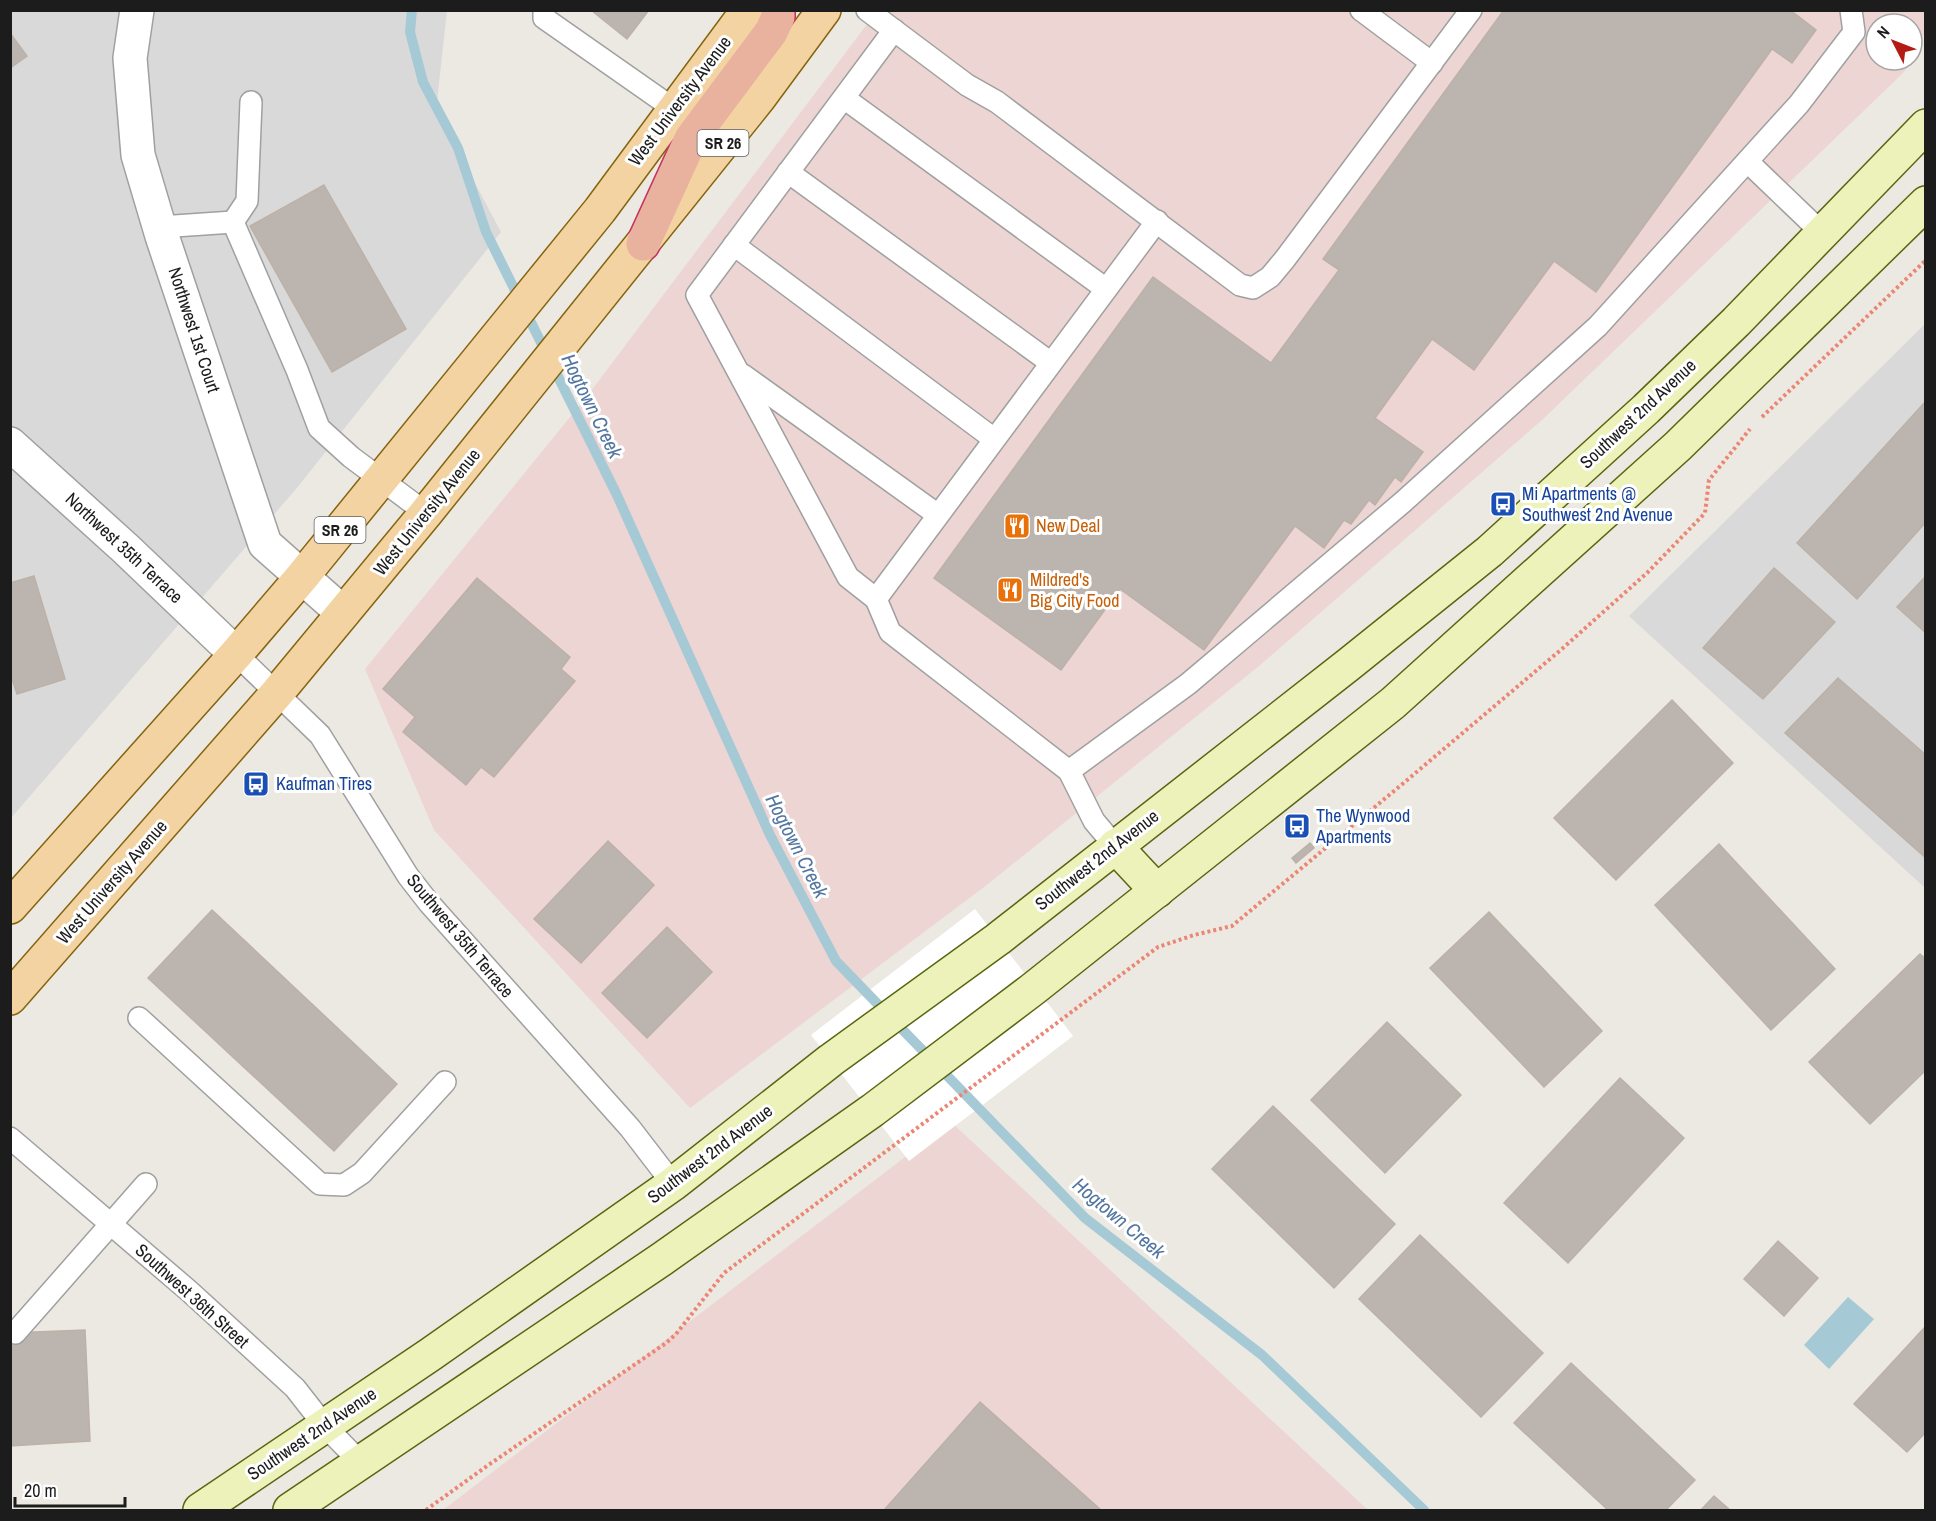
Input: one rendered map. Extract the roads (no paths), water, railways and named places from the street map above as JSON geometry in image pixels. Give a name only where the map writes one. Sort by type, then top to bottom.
[{"type":"highway","points":[[642,244],[691,139],[771,32],[778,17],[778,10]]},
{"type":"main road","name":"West University Avenue","points":[[10,907],[302,578],[600,210],[748,10]]},
{"type":"main road","name":"West University Avenue","points":[[10,998],[277,693],[343,614],[759,98],[824,10]]},
{"type":"main road","name":"Southwest 2nd Avenue","points":[[200,1510],[431,1354],[673,1184],[831,1060],[998,939],[1348,665],[1490,551],[1646,409],[1736,322],[1926,126]]},
{"type":"main road","points":[[291,1510],[662,1259],[873,1110],[1034,989],[1393,703],[1678,446],[1926,203]]},
{"type":"main road","points":[[1115,846],[1157,891]]},
{"type":"street","name":"Northwest 1st Court","points":[[136,10],[130,58],[138,155],[265,544],[343,614]]},
{"type":"street","name":"Northwest 35th Terrace","points":[[10,444],[126,549],[236,654]]},
{"type":"lane","points":[[544,10],[544,18],[674,110]]},
{"type":"lane","points":[[867,10],[967,85],[997,102],[1240,285],[1253,288],[1270,278],[1285,259],[1471,10]]},
{"type":"lane","points":[[1361,10],[1432,63]]},
{"type":"lane","points":[[1069,771],[1188,684],[1404,502],[1598,326],[1799,104],[1854,32],[1851,10]]},
{"type":"lane","points":[[894,30],[697,295],[848,578],[876,599],[890,632],[1069,771],[1094,821],[1115,846]]},
{"type":"lane","points":[[844,98],[1106,289]]},
{"type":"lane","points":[[233,222],[247,201],[251,102]]},
{"type":"lane","points":[[1748,162],[1821,232]]},
{"type":"lane","points":[[788,172],[1051,363]]},
{"type":"lane","points":[[876,599],[1157,221]]},
{"type":"lane","points":[[160,228],[233,222]]},
{"type":"lane","points":[[233,222],[297,370],[319,428],[351,457],[426,513]]},
{"type":"lane","points":[[734,245],[994,440]]},
{"type":"lane","points":[[738,372],[938,515]]},
{"type":"lane","name":"Southwest 35th Terrace","points":[[236,654],[320,735],[408,876],[429,903],[630,1128],[673,1184]]},
{"type":"lane","points":[[140,1018],[320,1184],[344,1185],[362,1173],[445,1082]]},
{"type":"lane","name":"Southwest 36th Street","points":[[10,1138],[189,1291],[295,1388],[324,1425],[362,1464]]},
{"type":"lane","points":[[15,1333],[146,1184]]},
{"type":"water","points":[[1848,1297],[1874,1319],[1829,1369],[1804,1345]]},
{"type":"waterway","name":"Hogtown Creek","points":[[412,10],[410,32],[423,82],[458,148],[486,232],[616,493],[770,835],[836,961],[1085,1218],[1262,1355],[1424,1510]]},
{"type":"place","name":"Mi Apartments @ Southwest 2nd Avenue","points":[[1503,504]]},
{"type":"place","name":"New Deal","points":[[1017,526]]},
{"type":"place","name":"Mildred's Big City Food","points":[[1010,590]]},
{"type":"place","name":"Kaufman Tires","points":[[256,784]]},
{"type":"place","name":"The Wynwood Apartments","points":[[1297,826]]}]
